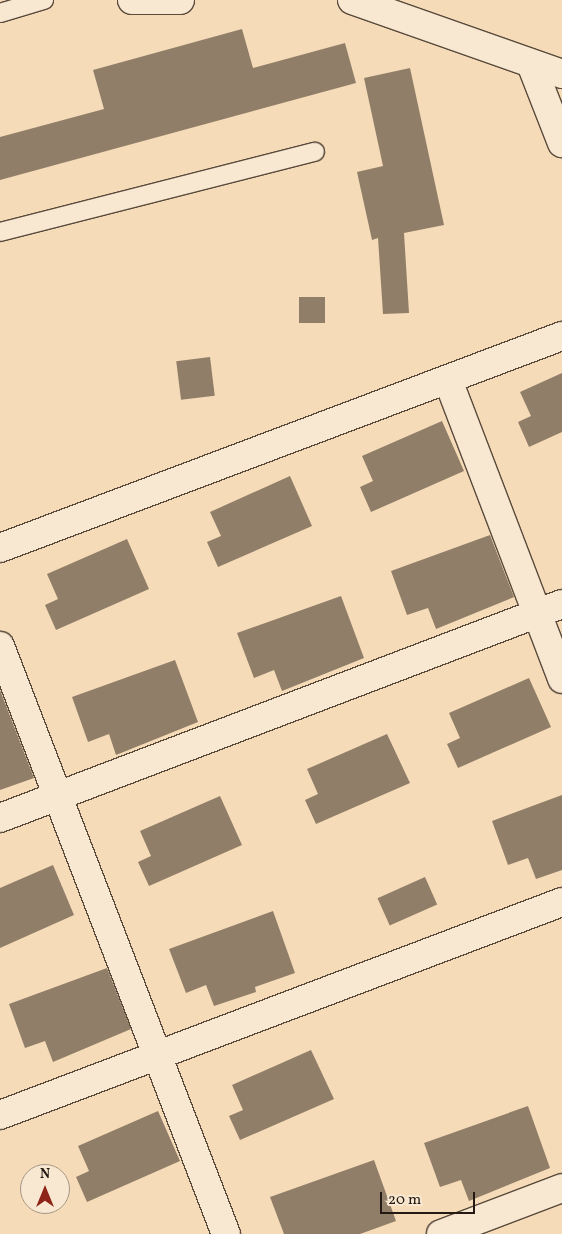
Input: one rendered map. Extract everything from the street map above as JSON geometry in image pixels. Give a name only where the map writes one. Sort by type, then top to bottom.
[{"type":"street","points":[[132,0],[180,0]]},
{"type":"street","points":[[352,0],[562,74]]},
{"type":"street","points":[[531,64],[562,143]]},
{"type":"street","points":[[0,548],[448,380],[558,333]]},
{"type":"street","points":[[448,380],[550,609],[562,678]]},
{"type":"street","points":[[0,818],[57,794],[550,609]]},
{"type":"street","points":[[0,646],[226,1234]]},
{"type":"street","points":[[0,1115],[562,902]]},
{"type":"street","points":[[441,1234],[562,1188]]},
{"type":"lane","points":[[0,13],[44,0]]},
{"type":"lane","points":[[0,232],[315,152]]},
{"type":"building","points":[[242,29],[253,68],[345,43],[356,83],[0,180],[0,137],[104,109],[93,70]]},
{"type":"building","points":[[410,68],[444,225],[404,233],[409,313],[383,314],[378,238],[372,240],[357,172],[383,166],[364,78]]},
{"type":"building","points":[[299,297],[325,297],[325,323],[299,323]]},
{"type":"building","points":[[210,357],[215,396],[181,400],[176,361]]},
{"type":"building","points":[[562,373],[562,432],[529,447],[518,422],[531,416],[520,392]]},
{"type":"building","points":[[442,421],[464,471],[371,512],[360,487],[373,481],[362,456]]},
{"type":"building","points":[[290,476],[312,526],[218,567],[207,542],[221,536],[210,512]]},
{"type":"building","points":[[490,535],[514,597],[436,629],[428,608],[407,615],[391,571]]},
{"type":"building","points":[[127,539],[149,589],[56,630],[45,605],[58,599],[47,574]]},
{"type":"building","points":[[341,596],[364,658],[282,691],[274,670],[254,678],[237,633]]},
{"type":"building","points":[[175,660],[198,722],[116,755],[109,734],[88,742],[72,697]]},
{"type":"building","points":[[529,678],[551,727],[458,768],[447,744],[460,738],[449,713]]},
{"type":"building","points":[[0,690],[34,778],[0,790]]},
{"type":"building","points":[[387,734],[410,783],[316,824],[305,800],[318,794],[307,769]]},
{"type":"building","points":[[562,795],[562,870],[536,879],[528,858],[508,865],[492,821]]},
{"type":"building","points":[[220,796],[242,845],[149,886],[138,862],[151,856],[140,831]]},
{"type":"building","points":[[53,865],[74,915],[0,948],[0,888]]},
{"type":"building","points":[[425,877],[437,904],[390,926],[377,898]]},
{"type":"building","points":[[273,911],[295,973],[255,987],[256,992],[214,1006],[206,985],[186,993],[169,949]]},
{"type":"building","points":[[107,968],[131,1029],[53,1062],[45,1041],[25,1048],[9,1004]]},
{"type":"building","points":[[311,1050],[334,1099],[240,1140],[229,1116],[243,1110],[232,1085]]},
{"type":"building","points":[[528,1106],[550,1168],[469,1201],[461,1180],[440,1187],[424,1143]]},
{"type":"building","points":[[158,1111],[180,1161],[87,1202],[76,1177],[89,1171],[78,1146]]},
{"type":"building","points":[[374,1160],[396,1221],[360,1234],[284,1234],[270,1197]]}]
